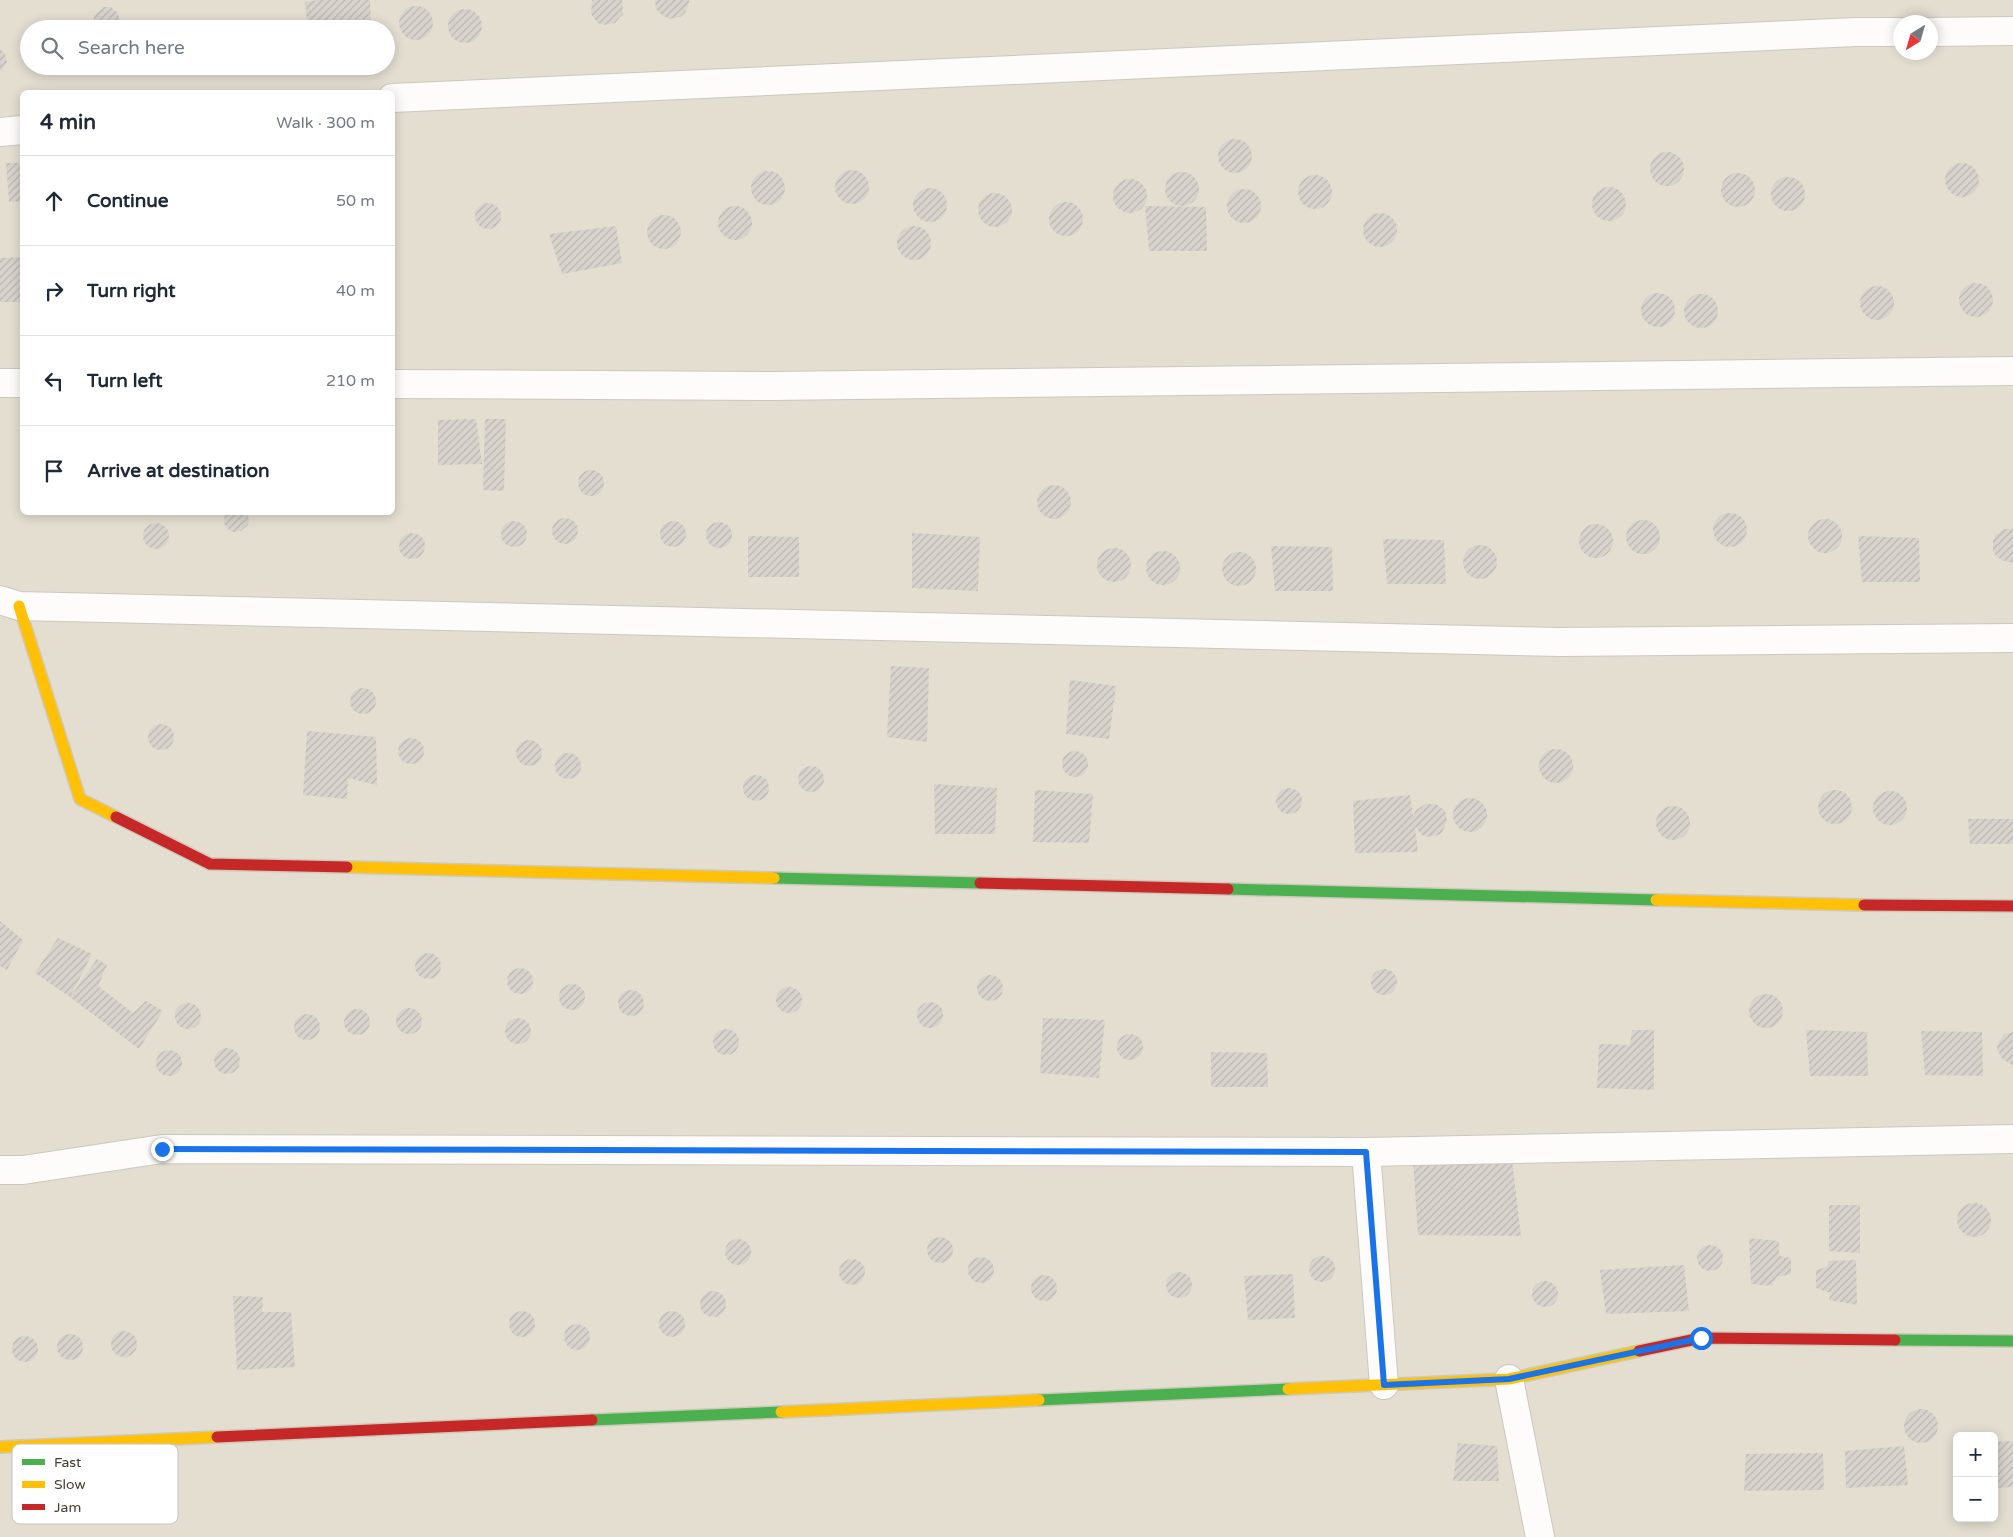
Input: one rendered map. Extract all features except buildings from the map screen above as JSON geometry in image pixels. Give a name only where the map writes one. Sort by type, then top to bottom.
[{"type":"street","points":[[1938,32],[2013,31]]},
{"type":"street","points":[[395,98],[1846,32],[1893,32]]},
{"type":"street","points":[[0,132],[20,130]]},
{"type":"street","points":[[395,384],[772,386],[2013,371]]},
{"type":"street","points":[[0,383],[20,383]]},
{"type":"street","points":[[2013,638],[1550,642],[9,603],[80,799],[210,864],[1935,907],[2013,906]]},
{"type":"street","points":[[0,1170],[23,1170],[162,1149],[1366,1152],[2013,1139]]},
{"type":"street","points":[[1366,1152],[1384,1385]]},
{"type":"street","points":[[67,1444],[1509,1379],[1701,1338],[2013,1341]]},
{"type":"street","points":[[1509,1379],[1540,1537]]},
{"type":"shaded area","points":[[0,0],[2013,0],[2013,1537],[0,1537]]},
{"type":"traffic: fast","points":[[774,878],[980,883]]},
{"type":"traffic: fast","points":[[1228,889],[1656,900]]},
{"type":"traffic: fast","points":[[1895,1340],[2013,1341]]},
{"type":"traffic: fast","points":[[1039,1400],[1288,1389]]},
{"type":"traffic: fast","points":[[592,1420],[781,1412]]},
{"type":"traffic: slow","points":[[19,606],[80,799],[116,817]]},
{"type":"traffic: slow","points":[[347,867],[774,878]]},
{"type":"traffic: slow","points":[[1656,900],[1864,905]]},
{"type":"traffic: slow","points":[[1288,1389],[1509,1379],[1639,1351]]},
{"type":"traffic: slow","points":[[781,1412],[1039,1400]]},
{"type":"traffic: slow","points":[[65,1444],[217,1437]]},
{"type":"traffic: slow","points":[[0,1447],[12,1446]]},
{"type":"traffic: jam","points":[[116,817],[210,864],[347,867]]},
{"type":"traffic: jam","points":[[980,883],[1228,889]]},
{"type":"traffic: jam","points":[[1864,905],[2013,906]]},
{"type":"traffic: jam","points":[[1639,1351],[1701,1338],[1895,1340]]},
{"type":"traffic: jam","points":[[217,1437],[592,1420]]},
{"type":"route","points":[[162,1149],[1366,1152],[1384,1385],[1509,1379],[1701,1338]]}]
